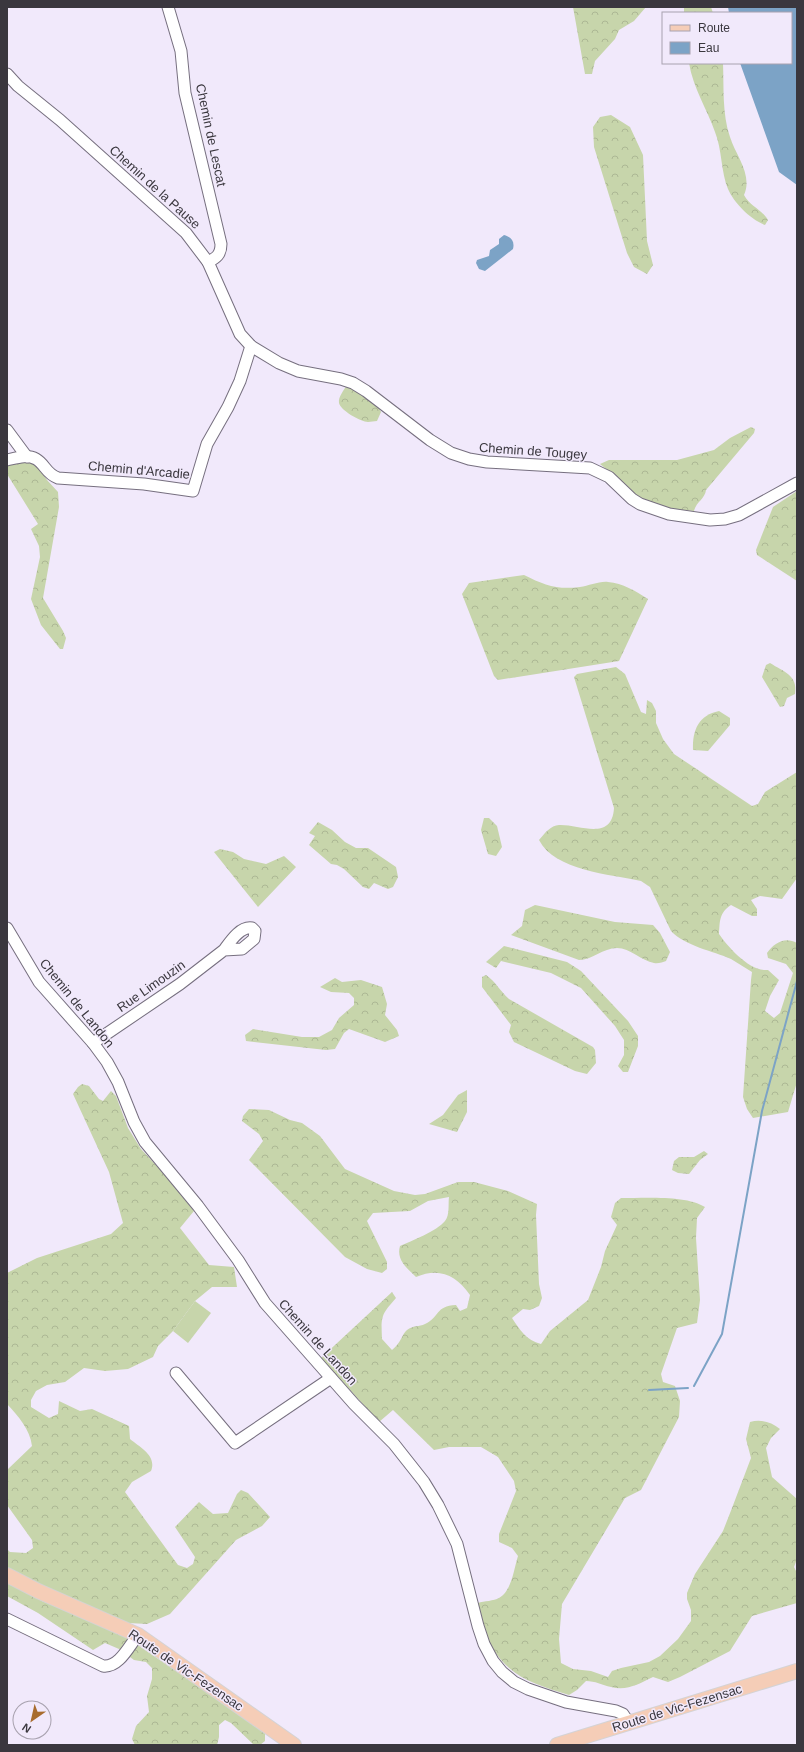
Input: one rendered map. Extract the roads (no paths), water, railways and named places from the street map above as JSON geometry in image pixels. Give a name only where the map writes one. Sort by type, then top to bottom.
[{"type":"main road","name":"Route de Vic-Fezensac","points":[[7,1575],[38,1591],[138,1635],[288,1743]]},
{"type":"main road","name":"Route de Vic-Fezensac","points":[[557,1745],[797,1670]]},
{"type":"street","name":"Chemin de Lescat","points":[[168,7],[181,51],[185,93],[221,244],[218,257],[208,262]]},
{"type":"street","name":"Chemin de la Pause","points":[[7,74],[18,86],[174,221],[196,245],[208,262],[240,334],[251,346]]},
{"type":"street","name":"Chemin d'Arcadie","points":[[27,457],[37,459],[50,476],[58,478],[144,484],[194,491],[207,444],[240,381],[251,346]]},
{"type":"street","name":"Chemin de Tougey","points":[[251,346],[279,363],[298,371],[341,379],[353,383],[366,391],[430,440],[451,453],[469,460],[487,462],[590,468],[608,477],[632,499],[640,504],[669,514],[710,520],[725,519],[739,515],[797,483]]},
{"type":"street","points":[[7,430],[27,457],[7,460]]},
{"type":"street","name":"Chemin de Landon","points":[[7,928],[39,982],[93,1043],[118,1082],[134,1122],[145,1142],[198,1206],[238,1260],[269,1308],[312,1354],[331,1378],[394,1444],[420,1477],[438,1505],[457,1544],[484,1644],[493,1661],[502,1672],[514,1682],[528,1689],[566,1702],[616,1711],[623,1714],[629,1723]]},
{"type":"street","name":"Rue Limouzin","points":[[93,1043],[180,984],[224,950]]},
{"type":"street","points":[[176,1373],[235,1443],[331,1378]]},
{"type":"street","points":[[7,1619],[103,1666],[108,1667],[115,1664],[138,1635]]},
{"type":"water","points":[[728,7],[797,7],[797,185],[779,172],[740,64],[792,64],[792,12],[729,12]]},
{"type":"water","points":[[504,235],[512,240],[513,249],[485,271],[479,269],[476,263],[477,260],[489,256],[490,250],[499,244],[499,239]]},
{"type":"waterway","points":[[694,1386],[722,1334],[762,1111],[797,981]]},
{"type":"waterway","points":[[649,1390],[688,1388]]}]
